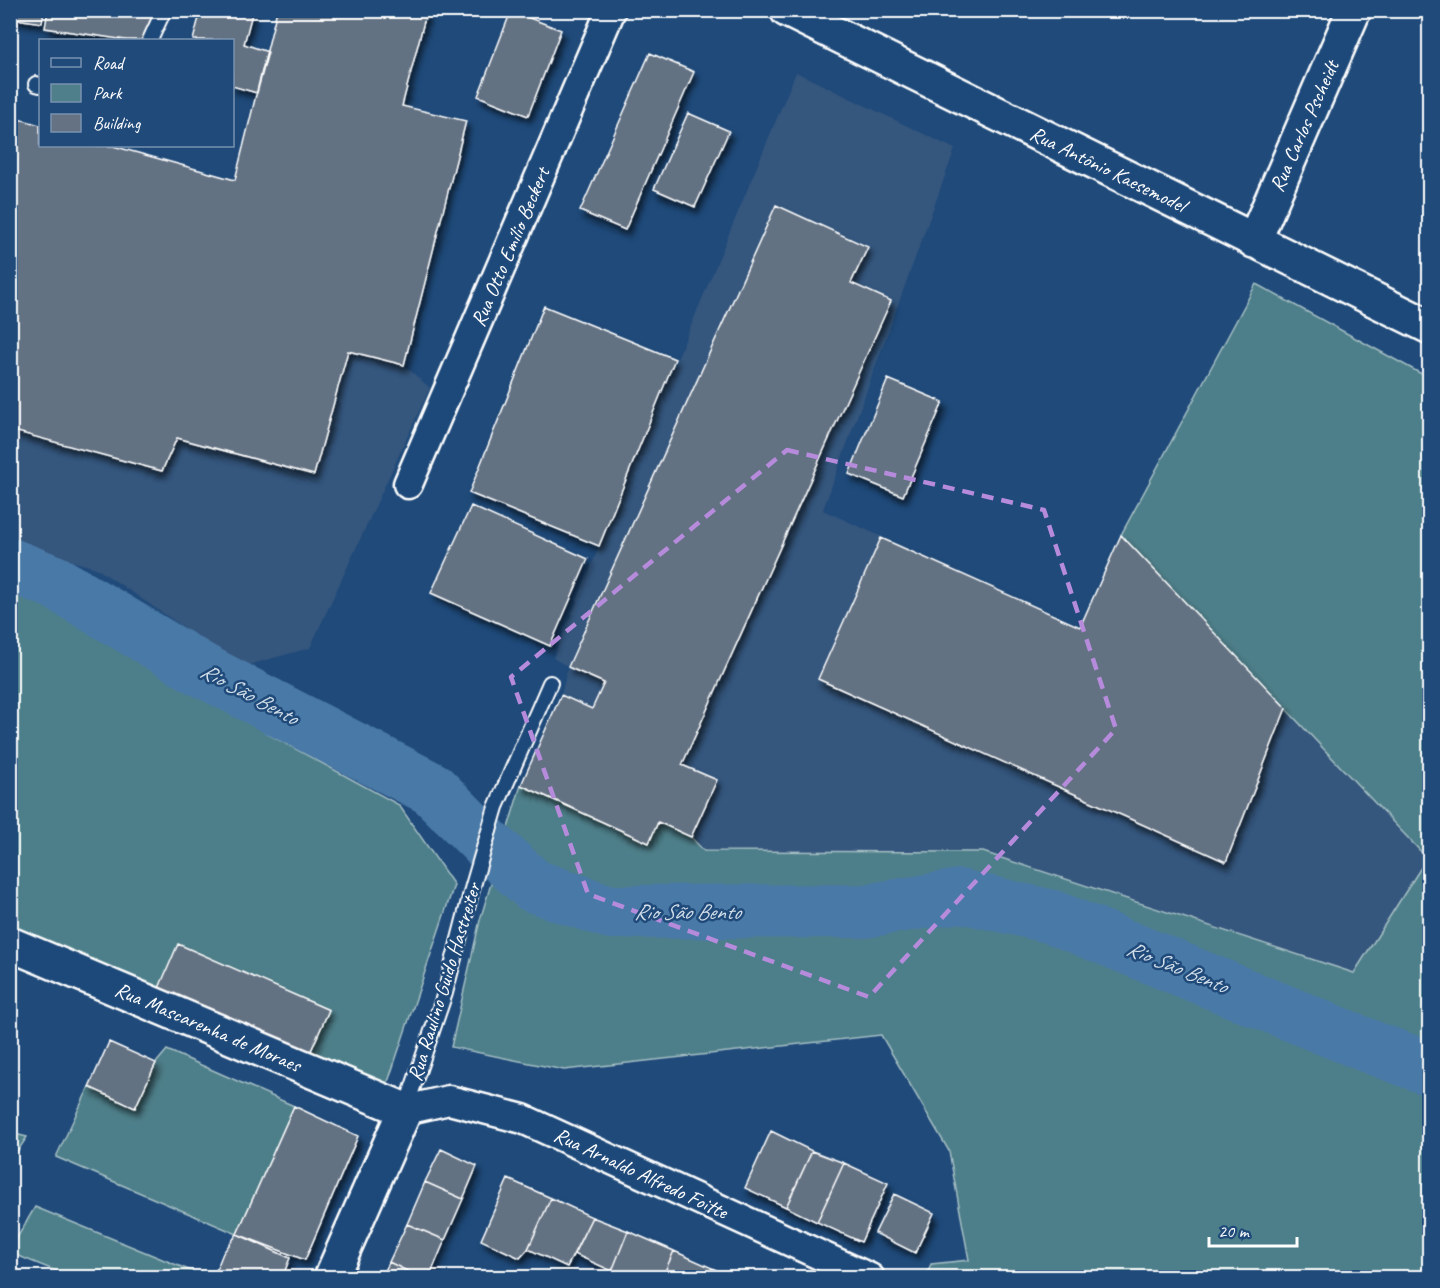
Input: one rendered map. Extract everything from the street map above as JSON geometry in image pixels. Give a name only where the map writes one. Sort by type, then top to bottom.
[{"type":"main road","name":"Rua Antônio Kaesemodel","points":[[787,10],[1430,327]]},
{"type":"main road","name":"Rua Carlos Pscheidt","points":[[1254,241],[1354,10]]},
{"type":"main road","name":"Rua Mascarenha de Moraes","points":[[10,944],[405,1110]]},
{"type":"main road","name":"Rua Raulino Guido Hastreiter","points":[[332,1278],[405,1110]]},
{"type":"street","name":"Rua Otto Emílio Beckert","points":[[408,484],[611,10]]},
{"type":"street","name":"Rua Arnaldo Alfredo Foitte","points":[[405,1110],[449,1100],[524,1119],[870,1278]]},
{"type":"lane","points":[[150,39],[164,10]]},
{"type":"lane","name":"Rua Raulino Guido Hastreiter","points":[[405,1110],[445,993],[496,807],[550,683]]},
{"type":"highlighted area","points":[[787,450],[1044,510],[1116,729],[869,997],[588,894],[511,677]]},
{"type":"shaded area","points":[[277,11],[427,11],[402,106],[466,121],[404,365],[430,388],[310,648],[242,667],[96,568],[11,544],[10,120],[23,120],[39,125],[39,147],[117,147],[235,180]]},
{"type":"shaded area","points":[[796,72],[955,149],[823,510],[1080,627],[1121,535],[1428,858],[1354,974],[983,852],[704,851],[691,837],[649,843],[521,785],[561,695],[568,667],[553,658]]},
{"type":"green space","points":[[1256,284],[1429,378],[1429,1277],[926,1277],[931,1264],[969,1260],[949,1151],[881,1035],[564,1070],[451,1047],[480,920],[521,785],[648,843],[658,822],[691,837],[704,851],[983,852],[1354,973],[1427,858],[1121,535]]},
{"type":"green space","points":[[10,587],[163,665],[270,735],[399,805],[454,885],[385,1091],[306,1062],[329,1010],[156,995],[11,929]]},
{"type":"green space","points":[[167,1050],[294,1106],[237,1234],[56,1157],[89,1087],[135,1108],[156,1063]]},
{"type":"green space","points":[[10,1133],[27,1137],[11,1161]]},
{"type":"green space","points":[[35,1207],[206,1277],[71,1277],[11,1253],[11,1248]]},
{"type":"building","points":[[10,10],[44,10],[42,23],[10,18]]},
{"type":"building","points":[[48,10],[158,10],[146,39],[119,39],[45,28]]},
{"type":"building","points":[[201,10],[253,10],[244,44],[268,52],[257,93],[234,87],[234,39],[193,39]]},
{"type":"building","points":[[277,10],[427,10],[402,106],[466,121],[404,365],[348,351],[314,475],[177,438],[162,471],[10,430],[10,120],[23,120],[39,125],[39,147],[117,147],[235,180]]},
{"type":"building","points":[[511,11],[561,30],[528,116],[478,96]]},
{"type":"building","points":[[650,53],[694,72],[625,230],[580,211]]},
{"type":"building","points":[[688,113],[729,131],[695,207],[654,189]]},
{"type":"building","points":[[776,205],[868,247],[851,283],[891,301],[682,765],[717,780],[691,837],[658,822],[649,843],[521,785],[561,695],[592,709],[604,683],[568,667]]},
{"type":"building","points":[[544,306],[675,359],[599,546],[469,493]]},
{"type":"building","points":[[888,379],[943,402],[903,496],[849,474]]},
{"type":"building","points":[[471,506],[588,559],[550,646],[431,593]]},
{"type":"building","points":[[1121,535],[1286,708],[1226,862],[818,679],[881,538],[1080,627]]},
{"type":"building","points":[[178,944],[329,1010],[306,1062],[156,995]]},
{"type":"building","points":[[109,1042],[156,1063],[135,1108],[89,1087]]},
{"type":"building","points":[[294,1106],[358,1136],[305,1260],[237,1234]]},
{"type":"building","points":[[771,1131],[812,1151],[786,1207],[745,1188]]},
{"type":"building","points":[[441,1149],[477,1166],[463,1199],[425,1182]]},
{"type":"building","points":[[812,1151],[844,1163],[817,1222],[786,1207]]},
{"type":"building","points":[[844,1163],[888,1183],[861,1242],[817,1222]]},
{"type":"building","points":[[508,1179],[551,1198],[528,1249],[520,1258],[481,1240]]},
{"type":"building","points":[[425,1182],[463,1199],[445,1240],[407,1224]]},
{"type":"building","points":[[894,1194],[934,1213],[915,1253],[875,1233]]},
{"type":"building","points":[[551,1198],[592,1217],[567,1267],[528,1249]]},
{"type":"building","points":[[592,1217],[628,1231],[612,1271],[574,1254]]},
{"type":"building","points":[[407,1224],[445,1240],[429,1278],[421,1278],[389,1262]]},
{"type":"building","points":[[628,1231],[674,1251],[662,1278],[627,1278],[612,1271]]},
{"type":"building","points":[[237,1234],[290,1258],[282,1278],[213,1278],[223,1253]]},
{"type":"building","points":[[674,1251],[712,1268],[707,1278],[662,1278]]},
{"type":"building","points":[[389,1262],[421,1278],[382,1278]]},
{"type":"building","points":[[712,1268],[734,1278],[707,1278]]},
{"type":"building","points":[[15,1270],[28,1278],[11,1278]]},
{"type":"waterway","name":"Rio São Bento","points":[[10,565],[54,582],[202,670],[432,789],[486,843],[534,886],[610,912],[865,911],[960,896],[1053,917],[1430,1069]]}]
